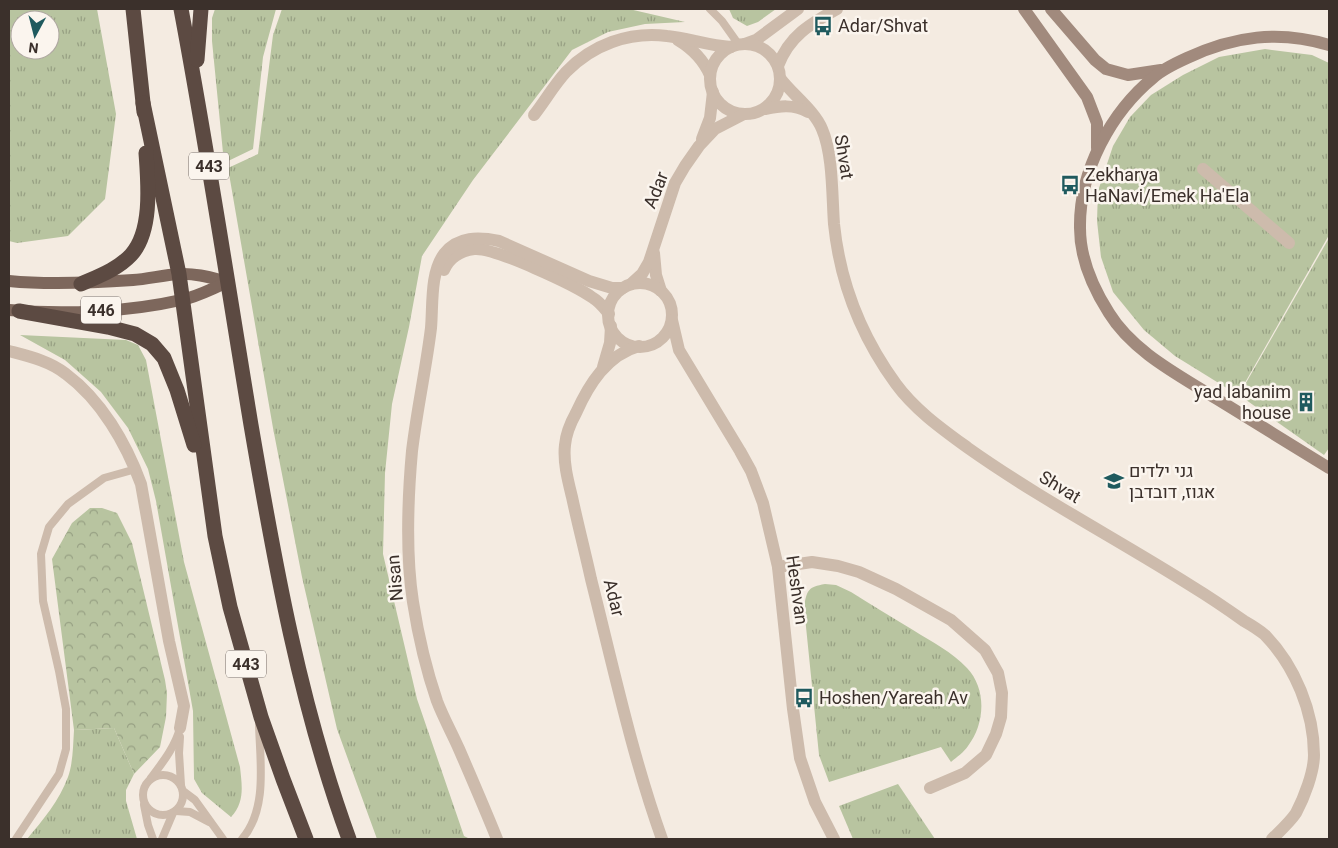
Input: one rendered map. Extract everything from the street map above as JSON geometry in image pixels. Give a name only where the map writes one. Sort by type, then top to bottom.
[{"type":"highway","name":"443","points":[[133,9],[143,103],[179,274],[207,484],[215,536],[230,608],[258,706],[282,779],[306,839]]},
{"type":"highway","name":"443","points":[[182,9],[272,551],[308,711],[336,806],[349,839]]},
{"type":"highway","points":[[201,9],[196,55],[202,121]]},
{"type":"highway","points":[[81,284],[116,267],[132,254],[140,240],[145,224],[148,186],[143,103]]},
{"type":"highway","points":[[14,310],[117,329],[135,334],[152,344],[164,358],[177,390],[207,484]]},
{"type":"main road","name":"446","points":[[9,281],[81,284],[142,280],[179,274],[198,274],[228,282]]},
{"type":"main road","name":"446","points":[[14,310],[89,311],[130,307],[183,300],[228,282]]},
{"type":"street","points":[[534,115],[566,73],[594,50],[629,37],[648,35],[674,37],[719,47],[738,45],[756,40],[798,9]]},
{"type":"street","points":[[674,37],[699,56],[705,63],[710,75],[712,92],[722,105],[736,113],[744,114],[762,110],[768,106],[777,93],[779,72],[787,46],[794,37],[837,9]]},
{"type":"street","points":[[1024,9],[1087,97],[1097,123],[1097,153]]},
{"type":"street","points":[[1051,9],[1095,60],[1106,69],[1128,75],[1168,68]]},
{"type":"street","points":[[1329,45],[1307,38],[1288,36],[1266,36],[1241,40],[1198,53],[1153,77],[1123,108],[1097,153],[1083,192],[1080,229],[1088,271],[1110,315],[1125,334],[1159,361],[1329,468]]},
{"type":"street","points":[[710,75],[717,58],[738,45],[761,48],[774,59],[779,72]]},
{"type":"street","name":"Shvat","points":[[779,72],[789,90],[821,125],[828,146],[837,252],[843,275],[866,338],[898,387],[941,428],[986,461],[1026,487],[1154,562],[1264,634],[1290,667],[1308,708],[1314,756],[1308,786],[1295,814],[1272,839]]},
{"type":"street","name":"Adar","points":[[699,146],[710,118],[712,92]]},
{"type":"street","name":"Shvat","points":[[762,110],[789,106],[807,111],[814,116]]},
{"type":"street","name":"Adar","points":[[627,286],[642,274],[649,262],[675,183],[699,146],[715,129],[744,114]]},
{"type":"street","points":[[1203,169],[1289,243]]},
{"type":"street","name":"Nisan","points":[[497,839],[437,701],[413,602],[410,578],[412,452],[435,278],[443,256],[449,248],[459,242],[472,238],[485,238],[499,241],[589,282],[612,288],[627,286]]},
{"type":"street","name":"Nisan","points":[[433,301],[445,267],[451,258],[473,249],[485,250],[502,254],[576,288],[594,299],[610,320]]},
{"type":"street","name":"Adar","points":[[654,250],[656,275],[661,291]]},
{"type":"street","points":[[646,345],[661,339],[666,334],[672,320],[670,303],[661,291],[648,284],[640,283],[627,286],[615,296],[611,303],[610,320],[619,338],[632,345],[646,345],[674,352],[684,359]]},
{"type":"street","name":"Adar","points":[[602,370],[610,343],[610,320]]},
{"type":"street","name":"Heshvan","points":[[672,320],[679,350],[751,471],[763,504],[778,567],[800,758],[812,795],[834,839]]},
{"type":"street","name":"Adar","points":[[646,345],[622,353],[602,370],[586,390],[570,425],[565,445],[567,475],[578,527],[642,777],[662,839]]},
{"type":"street","points":[[9,351],[31,357],[66,373],[105,413],[136,469],[141,484],[184,706],[180,728]]},
{"type":"street","points":[[778,567],[812,562],[838,566],[858,572],[896,589],[950,620],[985,650],[998,673],[1002,693],[1001,717],[996,734],[986,755],[965,773],[930,788]]},
{"type":"lane","points":[[712,9],[738,45]]},
{"type":"lane","points":[[16,839],[59,774],[66,749],[66,708],[60,671],[43,601],[40,554],[49,527],[68,504],[104,478],[136,469]]},
{"type":"lane","points":[[242,839],[250,830],[257,807],[260,783],[258,706]]},
{"type":"lane","points":[[153,839],[142,796],[143,789],[166,759],[180,728]]},
{"type":"lane","points":[[162,839],[174,812],[182,802],[179,753],[180,728]]},
{"type":"lane","points":[[151,778],[164,774],[177,780],[182,788],[195,800],[223,839]]},
{"type":"lane","points":[[144,802],[153,813],[166,815],[174,812],[190,812],[199,815],[213,824]]},
{"type":"lane","points":[[250,830],[253,839]]},
{"type":"green space","points":[[9,9],[97,9],[116,114],[105,199],[68,236],[17,243],[9,241]]},
{"type":"green space","points":[[215,9],[276,9],[263,57],[253,149],[224,163],[212,41],[212,18]]},
{"type":"green space","points":[[282,9],[629,9],[685,22],[645,24],[608,32],[572,50],[473,180],[422,256],[392,404],[385,473],[383,554],[417,699],[464,836],[470,839],[377,839],[337,729],[302,577],[273,428],[228,168],[258,154],[273,35]]},
{"type":"green space","points":[[729,9],[776,9],[758,22],[747,26],[733,18]]},
{"type":"green space","points":[[1265,49],[1312,55],[1329,63],[1329,235],[1238,395],[1175,356],[1144,330],[1113,292],[1101,257],[1097,221],[1098,191],[1113,146],[1130,117],[1151,95],[1183,75],[1219,57]]},
{"type":"green space","points":[[1329,238],[1329,448],[1324,455],[1239,395]]},
{"type":"green space","points":[[20,335],[126,340],[138,345],[146,360],[184,562],[240,767],[241,800],[231,817],[202,793],[194,779],[193,711],[156,501],[148,469],[128,428],[101,392],[65,360]]},
{"type":"green space","points":[[90,508],[102,508],[117,513],[132,543],[165,680],[167,693],[166,717],[160,747],[134,774],[114,728],[74,730],[52,559],[72,523]]},
{"type":"green space","points":[[825,584],[836,585],[851,592],[934,643],[961,662],[973,676],[981,696],[978,727],[966,748],[951,762],[941,747],[829,782],[819,755],[804,607],[809,590],[815,586]]},
{"type":"green space","points":[[114,728],[134,774],[126,790],[126,801],[137,839],[27,839],[50,810],[68,777],[71,766],[74,730]]},
{"type":"green space","points":[[898,784],[935,839],[853,839],[839,806]]},
{"type":"place","name":"Adar/Shvat","points":[[823,26]]},
{"type":"place","name":"Zekharya HaNavi/Emek Ha'Ela","points":[[1070,185]]},
{"type":"place","name":"yad labanim house","points":[[1306,402]]},
{"type":"place","name":"גני ילדים אגוז, דובדבן","points":[[1114,481]]},
{"type":"place","name":"Hoshen/Yareah Av","points":[[804,698]]}]
